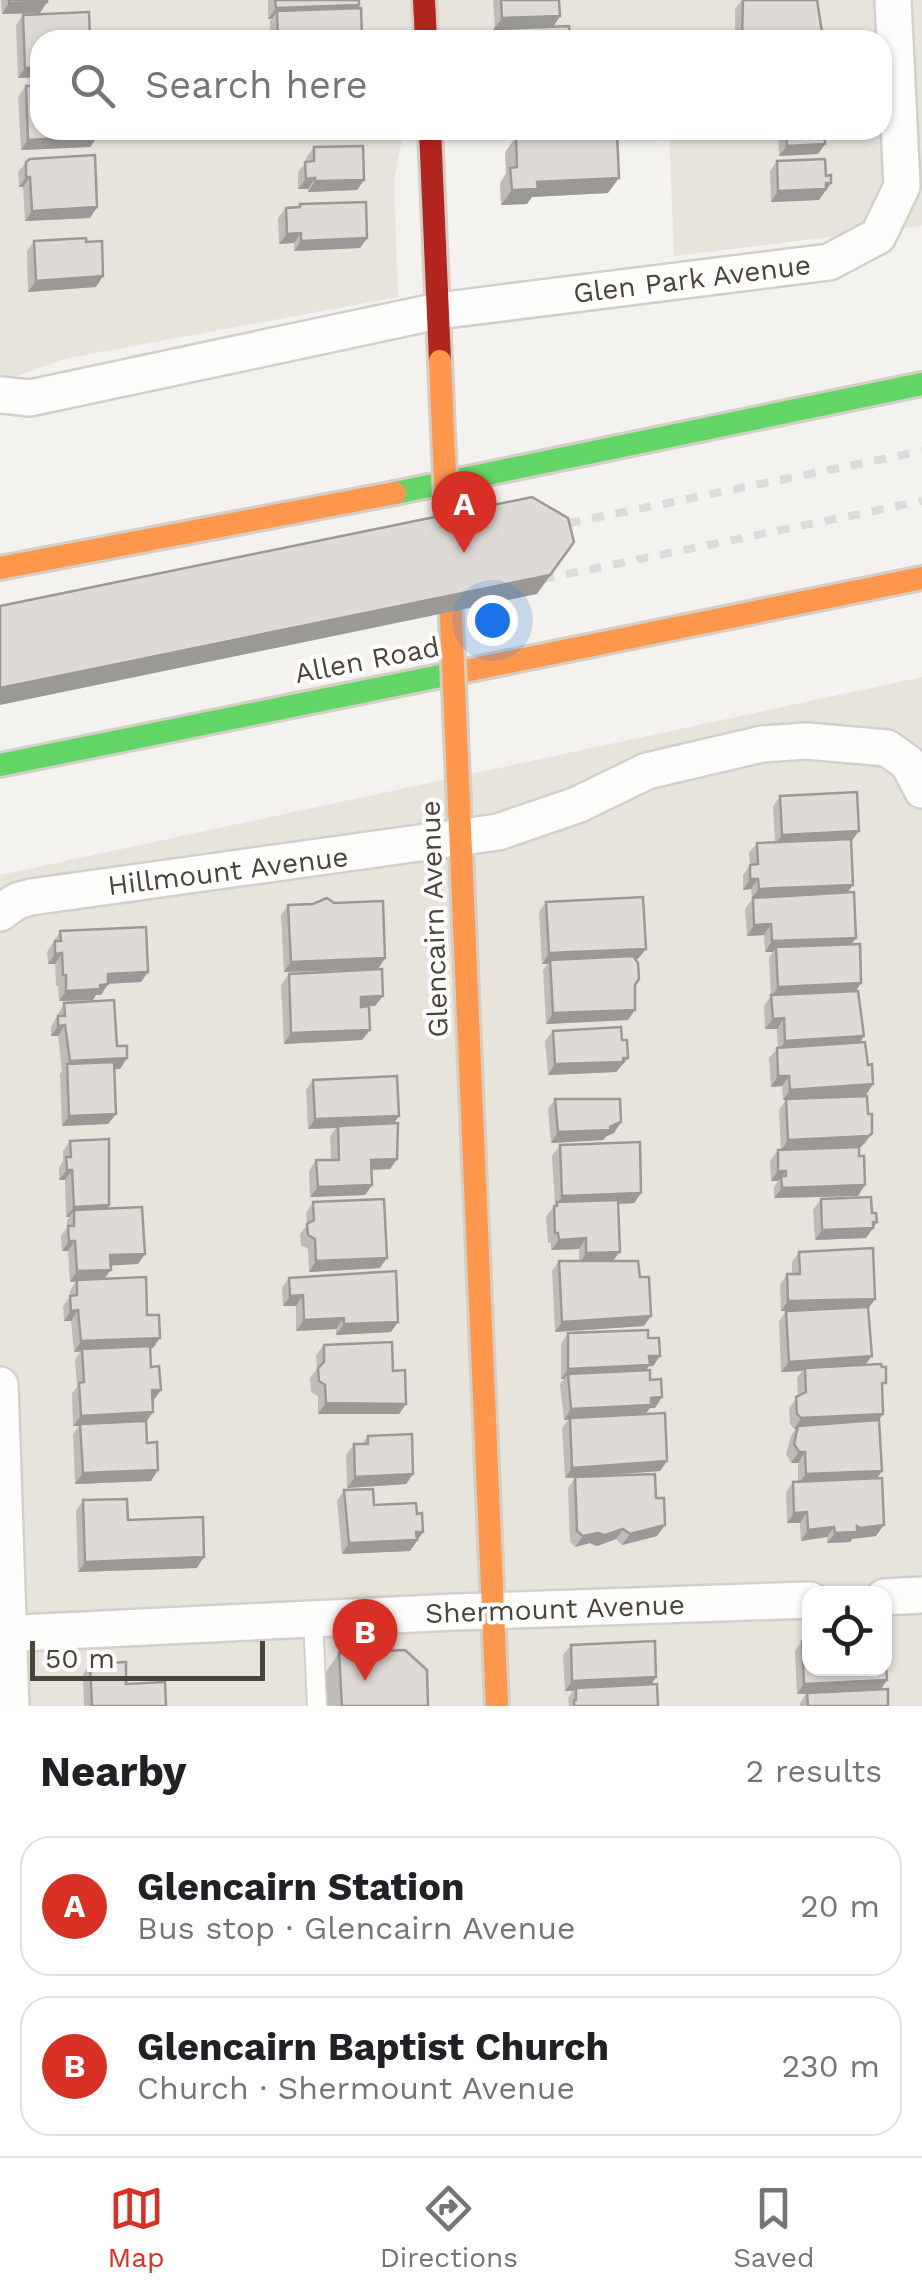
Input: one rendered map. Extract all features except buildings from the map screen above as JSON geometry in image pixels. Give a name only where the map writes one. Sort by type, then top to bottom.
[{"type":"main road","points":[[424,0],[426,30]]},
{"type":"main road","name":"Glencairn Avenue","points":[[430,140],[497,1706]]},
{"type":"main road","points":[[0,568],[490,475],[922,384]]},
{"type":"main road","name":"Allen Road","points":[[0,765],[922,578]]},
{"type":"street","name":"Glen Park Avenue","points":[[438,310],[830,262],[878,236],[902,186],[893,0]]},
{"type":"street","points":[[0,395],[30,398],[438,310]]},
{"type":"street","points":[[460,837],[534,822],[647,771],[762,744],[806,741],[887,748],[908,763],[922,790]]},
{"type":"street","name":"Hillmount Avenue","points":[[0,912],[31,896],[460,837]]},
{"type":"street","points":[[0,1385],[4,1634],[11,1706]]},
{"type":"street","points":[[892,1597],[922,1595]]},
{"type":"street","name":"Shermount Avenue","points":[[4,1634],[802,1600]]},
{"type":"lane","points":[[313,1619],[316,1706]]},
{"type":"shaded area","points":[[0,0],[922,0],[922,226],[674,256],[669,140],[892,140],[892,30],[30,30],[30,140],[402,140],[394,180],[398,297],[64,359],[0,382]]},
{"type":"shaded area","points":[[922,677],[922,1706],[0,1706],[0,875]]},
{"type":"railway","points":[[545,528],[922,451]]},
{"type":"railway","points":[[519,584],[922,501]]},
{"type":"traffic: fast","points":[[395,493],[922,384]]},
{"type":"traffic: fast","points":[[0,765],[465,671]]},
{"type":"traffic: slow","points":[[440,361],[458,781]]},
{"type":"traffic: slow","points":[[0,568],[395,493]]},
{"type":"traffic: slow","points":[[465,671],[922,578]]},
{"type":"traffic: slow","points":[[458,781],[497,1706]]},
{"type":"traffic: jam","points":[[424,0],[426,30]]},
{"type":"traffic: jam","points":[[430,140],[440,361]]},
{"type":"place","name":"Glencairn Station","points":[[464,553]]},
{"type":"place","name":"Glencairn Baptist Church","points":[[365,1681]]}]
